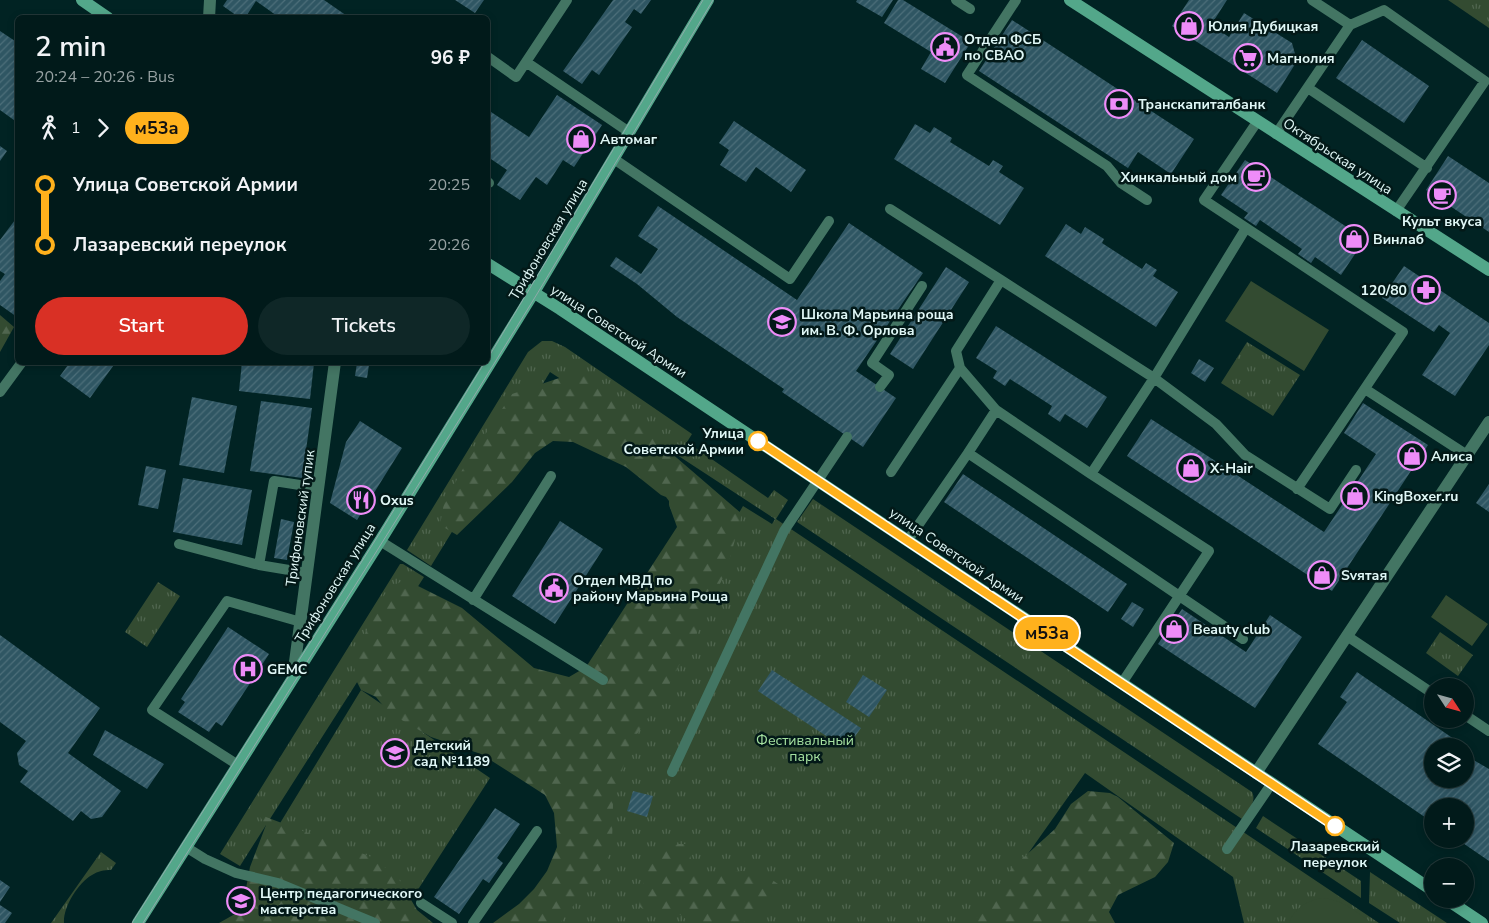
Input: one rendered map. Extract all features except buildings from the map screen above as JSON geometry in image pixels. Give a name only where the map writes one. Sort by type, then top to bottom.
[{"type":"street","points":[[82,0],[104,15]]},
{"type":"street","points":[[208,15],[210,0]]},
{"type":"street","name":"Трифоновская улица","points":[[490,363],[708,0]]},
{"type":"street","name":"Октябрьская улица","points":[[1070,0],[1489,270]]},
{"type":"street","name":"улица Советской Армии","points":[[490,265],[534,292],[908,540],[1424,885]]},
{"type":"street","name":"Трифоновский тупик","points":[[294,677],[336,365]]},
{"type":"street","name":"Трифоновская улица","points":[[138,923],[380,541],[489,365]]},
{"type":"street","points":[[1256,772],[1488,426]]},
{"type":"street","points":[[1460,908],[1482,923]]},
{"type":"lane","points":[[490,58],[516,76],[567,0]]},
{"type":"lane","points":[[956,0],[970,9]]},
{"type":"lane","points":[[1016,0],[967,75],[1107,166],[1121,183],[1147,200]]},
{"type":"lane","points":[[1312,0],[1350,25]]},
{"type":"lane","points":[[1276,134],[1350,25],[1384,10],[1487,82],[1396,211]]},
{"type":"lane","points":[[526,62],[629,132]]},
{"type":"lane","points":[[1308,88],[1427,168]]},
{"type":"lane","points":[[1257,122],[1204,200],[1403,332],[1298,489]]},
{"type":"lane","points":[[614,159],[790,279],[830,221]]},
{"type":"lane","points":[[890,209],[1154,378],[1216,424],[1245,455],[1330,510],[1356,470]]},
{"type":"lane","points":[[1091,474],[1154,378],[1246,228]]},
{"type":"lane","points":[[1001,280],[956,350],[960,368],[996,410],[1209,551],[1122,683]]},
{"type":"lane","points":[[880,387],[888,375],[872,362],[922,286]]},
{"type":"lane","points":[[0,392],[20,365]]},
{"type":"lane","points":[[891,472],[960,368]]},
{"type":"lane","points":[[1365,389],[1467,455]]},
{"type":"lane","points":[[908,540],[996,410]]},
{"type":"lane","points":[[672,772],[784,531],[847,436]]},
{"type":"lane","points":[[968,452],[1243,639]]},
{"type":"lane","points":[[473,600],[551,476]]},
{"type":"lane","points":[[259,565],[274,481],[319,488]]},
{"type":"lane","points":[[380,541],[603,680]]},
{"type":"lane","points":[[178,544],[259,565],[307,573]]},
{"type":"lane","points":[[238,765],[152,710],[227,601],[301,622]]},
{"type":"lane","points":[[1347,636],[1424,688]]},
{"type":"lane","points":[[1474,721],[1489,732]]},
{"type":"lane","points":[[1227,849],[1272,783]]},
{"type":"lane","points":[[473,923],[537,831]]},
{"type":"lane","points":[[185,850],[189,849],[205,859],[236,873],[278,883],[375,923]]},
{"type":"lane","points":[[421,903],[452,923]]},
{"type":"green space","points":[[1448,0],[1489,0],[1489,28]]},
{"type":"green space","points":[[1251,281],[1329,330],[1304,371],[1225,321]]},
{"type":"green space","points":[[0,315],[14,327],[0,352]]},
{"type":"green space","name":"Фестивальный парк","points":[[542,341],[552,341],[565,347],[692,434],[687,442],[768,498],[774,490],[788,500],[776,519],[1379,923],[1244,923],[1233,877],[1085,773],[979,923],[537,923],[655,658],[743,506],[772,524],[775,519],[550,372],[431,566],[407,550],[528,352]]},
{"type":"green space","points":[[1247,342],[1300,375],[1273,416],[1221,383]]},
{"type":"green space","points":[[571,374],[591,377],[608,388],[670,452],[742,514],[727,569],[701,624],[664,694],[629,746],[613,804],[612,844],[605,864],[560,923],[493,923],[519,904],[534,889],[547,871],[557,847],[554,813],[545,795],[481,754],[431,737],[388,712],[376,697],[361,690],[357,682],[353,662],[356,652],[385,594],[400,582],[414,584],[462,608],[534,668],[569,677],[586,667],[677,527],[666,497],[626,467],[573,442],[553,441],[535,453],[512,482],[457,535],[440,525],[444,503],[465,465],[512,394]]},
{"type":"green space","points":[[813,499],[1252,792],[1253,803],[1249,810],[1242,819],[797,522]]},
{"type":"green space","points":[[400,564],[424,577],[240,866],[220,854]]},
{"type":"green space","points":[[158,582],[180,596],[147,647],[125,632]]},
{"type":"green space","points":[[1446,595],[1488,624],[1472,646],[1431,617]]},
{"type":"green space","points":[[1440,632],[1473,655],[1458,676],[1426,653]]},
{"type":"green space","points":[[361,690],[490,778],[399,919],[254,866]]},
{"type":"green space","points":[[1088,791],[1110,793],[1118,797],[1174,843],[1168,862],[1155,877],[1118,895],[1109,912],[1115,923],[973,923],[1012,868],[1055,829],[1071,804]]},
{"type":"green space","points":[[258,814],[369,856],[397,876],[417,910],[433,923],[219,923],[242,910],[250,867],[266,825]]},
{"type":"green space","points":[[1263,816],[1361,881],[1361,898],[1256,828]]},
{"type":"green space","points":[[678,844],[688,844],[694,875],[710,877],[740,871],[762,873],[778,884],[779,893],[773,901],[742,923],[691,923],[679,914],[646,912],[639,906],[646,867],[660,850]]},
{"type":"green space","points":[[101,852],[116,863],[111,870],[97,873],[87,879],[77,889],[66,910],[64,923],[51,923]]},
{"type":"green space","points":[[1370,872],[1447,923],[1400,923],[1369,903]]},
{"type":"green space","points":[[1322,898],[1342,903],[1372,923],[1289,923],[1298,909],[1311,901]]},
{"type":"tram line","points":[[490,355],[703,0]]},
{"type":"tram line","points":[[143,923],[471,401],[713,0]]},
{"type":"tram line","points":[[132,923],[376,539],[483,365]]},
{"type":"bus line","name":"м53а","points":[[758,441],[1335,826]]},
{"type":"place","name":"Юлия Дубицкая","points":[[1189,26]]},
{"type":"place","name":"Отдел ФСБ по СВАО","points":[[945,47]]},
{"type":"place","name":"Магнолия","points":[[1248,58]]},
{"type":"place","name":"Транскапиталбанк","points":[[1119,104]]},
{"type":"place","name":"Автомаг","points":[[581,139]]},
{"type":"place","name":"Хинкальный дом","points":[[1256,177]]},
{"type":"place","name":"Культ вкуса","points":[[1442,195]]},
{"type":"place","name":"Винлаб","points":[[1354,239]]},
{"type":"place","name":"120/80","points":[[1426,290]]},
{"type":"place","name":"Школа Марьина роща им. В. Ф. Орлова","points":[[782,322]]},
{"type":"place","name":"Улица Советской Армии","points":[[758,441]]},
{"type":"place","name":"Алиса","points":[[1412,456]]},
{"type":"place","name":"X-Hair","points":[[1191,468]]},
{"type":"place","name":"KingBoxer.ru","points":[[1355,496]]},
{"type":"place","name":"Oxus","points":[[361,500]]},
{"type":"place","name":"Svятая","points":[[1322,575]]},
{"type":"place","name":"Отдел МВД по району Марьина Роща","points":[[554,588]]},
{"type":"place","name":"Beauty club","points":[[1174,629]]},
{"type":"place","name":"GEMC","points":[[248,669]]},
{"type":"place","name":"Детский сад №1189","points":[[395,753]]},
{"type":"place","name":"Лазаревский переулок","points":[[1335,826]]},
{"type":"place","name":"Центр педагогического мастерства","points":[[241,901]]}]
